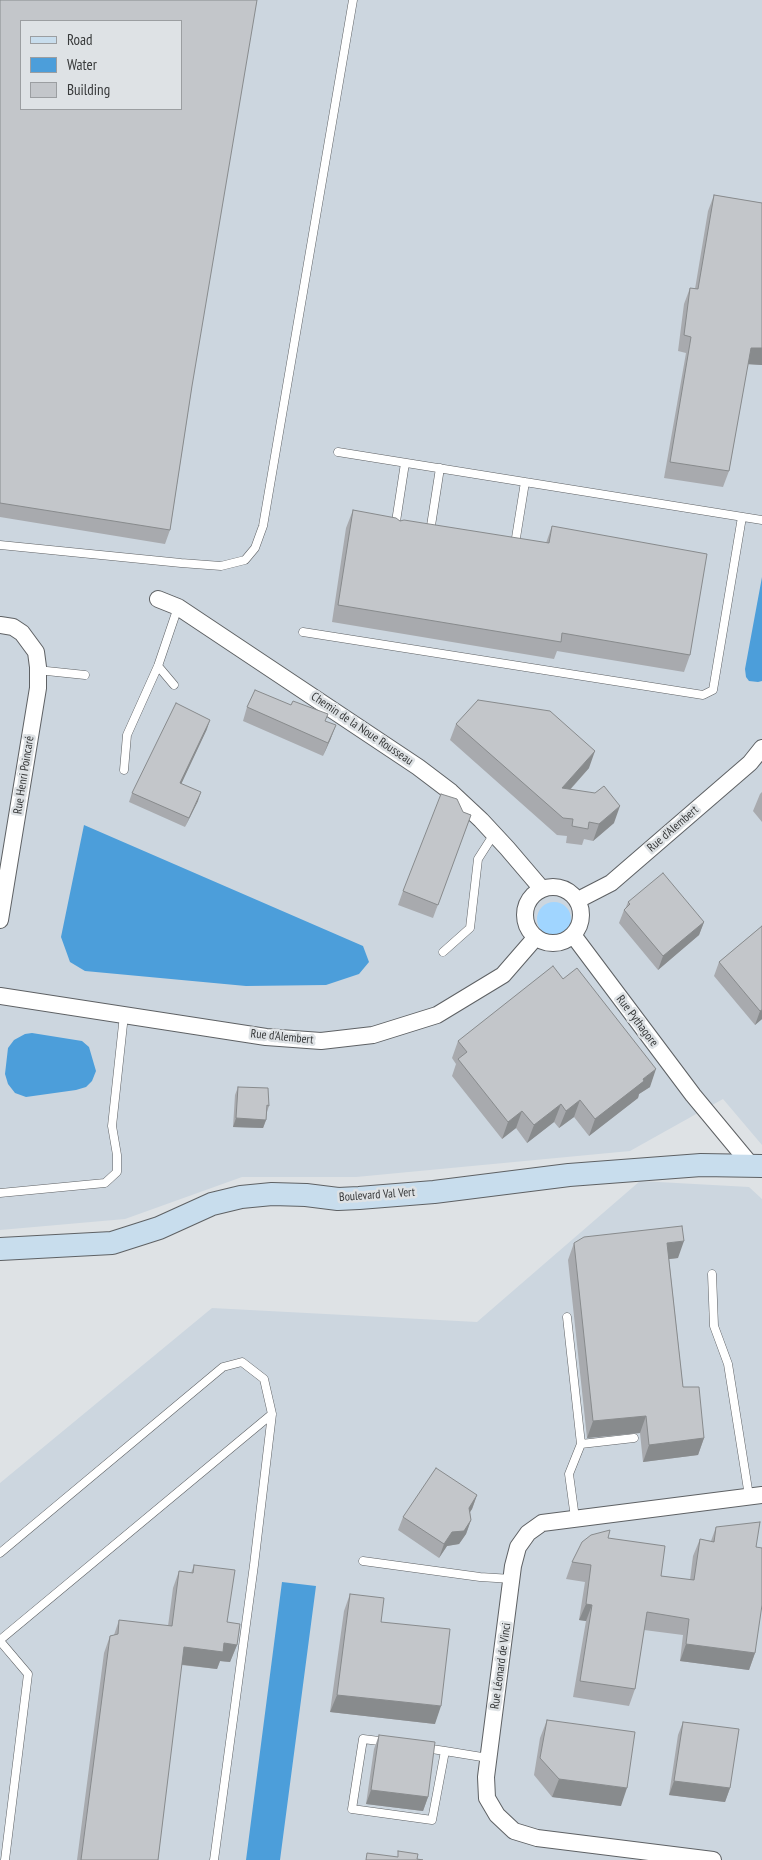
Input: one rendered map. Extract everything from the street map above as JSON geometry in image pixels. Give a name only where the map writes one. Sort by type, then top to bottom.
[{"type":"street","name":"Chemin de la Noue Rousseau","points":[[158,599],[178,608],[418,766],[451,792],[494,834],[542,889]]},
{"type":"street","name":"Rue Henri Poincaré","points":[[0,624],[13,627],[22,633],[36,652],[38,688],[0,920]]},
{"type":"street","name":"Rue d'Alembert","points":[[578,900],[611,883],[750,763],[762,748]]},
{"type":"street","points":[[556,886],[564,888],[578,900],[581,918],[579,928],[573,935],[559,943],[551,943],[536,937],[528,930],[524,913],[526,904],[531,896],[542,889],[556,886]]},
{"type":"street","name":"Rue Pythagore","points":[[573,935],[702,1107],[757,1166]]},
{"type":"street","name":"Rue d'Alembert","points":[[0,996],[266,1037],[321,1041],[373,1035],[437,1015],[503,975],[536,937]]},
{"type":"street","name":"Boulevard Val Vert","points":[[0,1250],[112,1243],[159,1228],[212,1204],[241,1196],[272,1194],[306,1195],[338,1199],[359,1198],[434,1192],[569,1175],[701,1165],[757,1166]]},
{"type":"street","name":"Rue Léonard de Vinci","points":[[713,1860],[627,1855],[537,1838],[514,1831],[497,1816],[487,1798],[486,1777],[488,1758],[513,1579],[513,1566],[518,1547],[528,1533],[542,1522],[755,1496]]},
{"type":"lane","points":[[0,545],[221,566],[245,560],[254,548],[263,526],[353,0]]},
{"type":"lane","points":[[338,452],[762,520]]},
{"type":"lane","points":[[394,533],[406,462]]},
{"type":"lane","points":[[430,532],[440,468]]},
{"type":"lane","points":[[515,544],[525,482]]},
{"type":"lane","points":[[303,632],[703,695],[713,690],[742,517]]},
{"type":"lane","points":[[124,770],[127,735],[158,666],[178,608]]},
{"type":"lane","points":[[158,666],[174,685]]},
{"type":"lane","points":[[37,670],[85,675]]},
{"type":"lane","points":[[443,952],[470,928],[478,858],[494,834]]},
{"type":"lane","points":[[0,1193],[105,1183],[117,1172],[117,1155],[112,1126],[124,1015]]},
{"type":"lane","points":[[712,1274],[714,1326],[728,1364],[755,1496]]},
{"type":"lane","points":[[566,1318],[581,1444],[569,1474],[575,1518]]},
{"type":"lane","points":[[0,1553],[223,1367],[242,1362],[264,1379],[272,1414],[254,1565],[214,1860]]},
{"type":"lane","points":[[5,1860],[28,1674],[0,1640],[272,1414]]},
{"type":"lane","points":[[581,1444],[634,1438]]},
{"type":"lane","points":[[363,1561],[480,1577],[513,1579]]},
{"type":"lane","points":[[399,1744],[363,1739],[352,1809],[432,1820],[445,1751]]},
{"type":"lane","points":[[418,1747],[488,1758]]},
{"type":"shaded area","points":[[0,0],[762,0],[762,1145],[723,1099],[630,1151],[356,1177],[242,1177],[125,1219],[0,1230]]},
{"type":"shaded area","points":[[554,902],[566,907],[571,919],[566,931],[554,936],[542,931],[537,919],[542,907]]},
{"type":"shaded area","points":[[640,1181],[749,1187],[762,1199],[762,1860],[0,1860],[0,1483],[212,1308],[477,1322]]},
{"type":"water","points":[[762,577],[762,681],[758,682],[749,681],[746,677],[745,669]]},
{"type":"water","points":[[84,825],[363,946],[369,962],[359,974],[326,985],[246,986],[85,971],[70,962],[61,937]]},
{"type":"water","points":[[32,1033],[82,1041],[89,1047],[96,1071],[92,1081],[86,1087],[76,1090],[26,1097],[15,1093],[8,1084],[5,1074],[8,1048],[14,1040],[25,1034]]},
{"type":"water","points":[[282,1582],[316,1586],[280,1860],[246,1860]]},
{"type":"building","points":[[0,0],[257,0],[192,386],[170,530],[0,503]]},
{"type":"building","points":[[714,195],[762,203],[762,348],[751,348],[729,471],[670,462],[691,337],[684,335],[690,288],[698,289]]},
{"type":"building","points":[[353,510],[396,518],[400,521],[404,520],[549,543],[552,526],[707,554],[690,655],[562,633],[561,642],[338,605]]},
{"type":"building","points":[[255,690],[291,705],[293,701],[328,714],[325,721],[336,725],[328,743],[247,707]]},
{"type":"building","points":[[478,700],[550,711],[595,751],[562,788],[595,793],[604,786],[620,806],[599,824],[589,822],[588,829],[572,826],[573,819],[563,818],[456,724]]},
{"type":"building","points":[[176,703],[210,720],[180,783],[201,792],[189,818],[132,793]]},
{"type":"building","points":[[441,794],[457,799],[463,812],[471,815],[438,905],[403,891]]},
{"type":"building","points":[[663,873],[704,922],[663,956],[624,910],[630,904],[628,902]]},
{"type":"building","points":[[762,926],[762,1010],[760,1011],[719,962]]},
{"type":"building","points":[[553,966],[563,979],[577,968],[656,1069],[643,1079],[644,1081],[595,1119],[580,1100],[566,1111],[561,1104],[534,1125],[522,1111],[508,1122],[458,1059],[467,1052],[458,1041]]},
{"type":"building","points":[[238,1087],[268,1088],[269,1106],[267,1105],[266,1120],[236,1118]]},
{"type":"building","points":[[682,1226],[684,1241],[667,1243],[683,1387],[699,1387],[704,1438],[649,1445],[646,1416],[593,1421],[574,1243],[584,1237]]},
{"type":"building","points":[[436,1468],[477,1495],[469,1508],[471,1520],[464,1531],[452,1532],[444,1544],[403,1517]]},
{"type":"building","points":[[760,1522],[756,1547],[762,1548],[762,1605],[755,1653],[686,1644],[689,1619],[647,1612],[635,1689],[580,1681],[592,1605],[586,1604],[591,1565],[572,1562],[582,1542],[591,1535],[610,1530],[608,1538],[665,1546],[661,1576],[694,1580],[700,1539],[714,1542],[716,1527]]},
{"type":"building","points":[[194,1565],[235,1570],[227,1622],[240,1624],[237,1645],[224,1643],[223,1652],[184,1647],[158,1860],[81,1860],[110,1636],[118,1634],[119,1620],[172,1626],[179,1571],[193,1573]]},
{"type":"building","points":[[350,1594],[384,1598],[381,1622],[450,1629],[441,1706],[337,1695]]},
{"type":"building","points":[[547,1720],[635,1732],[627,1788],[559,1779],[540,1758]]},
{"type":"building","points":[[683,1722],[739,1729],[730,1788],[674,1781]]},
{"type":"building","points":[[379,1735],[435,1742],[428,1797],[371,1790]]},
{"type":"building","points":[[398,1851],[418,1854],[417,1859],[423,1860],[366,1860],[367,1853],[398,1857]]}]
